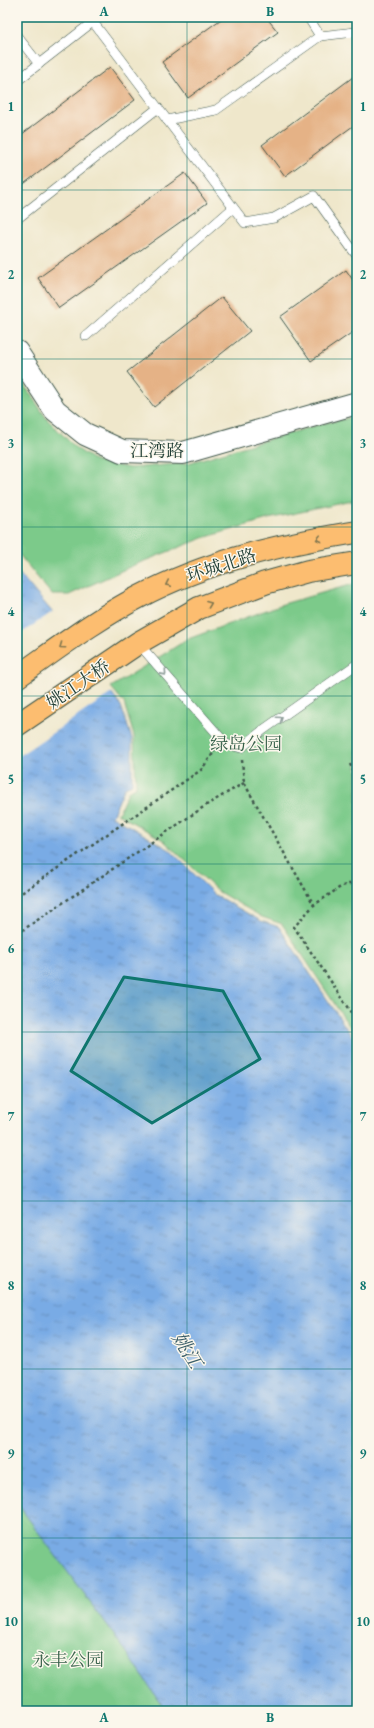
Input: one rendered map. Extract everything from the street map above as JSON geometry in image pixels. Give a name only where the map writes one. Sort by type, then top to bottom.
[{"type":"main road","name":"环城北路","points":[[17,677],[94,624],[139,597],[189,574],[280,547],[357,532]]},
{"type":"main road","name":"环城北路","points":[[138,644],[199,608],[248,590],[308,571],[357,563]]},
{"type":"main road","name":"姚江大桥","points":[[17,725],[138,644]]},
{"type":"street","name":"江湾路","points":[[17,352],[55,410],[85,434],[122,451],[183,453],[357,403]]},
{"type":"lane","points":[[308,17],[320,36]]},
{"type":"lane","points":[[17,81],[96,19],[158,108],[245,223],[274,218],[314,196],[357,256]]},
{"type":"lane","points":[[167,120],[216,110],[320,36],[357,33]]},
{"type":"lane","points":[[17,36],[39,64]]},
{"type":"lane","points":[[17,219],[158,108]]},
{"type":"lane","points":[[86,336],[233,208]]},
{"type":"lane","points":[[138,644],[226,744],[241,748],[263,730],[357,664]]},
{"type":"path","points":[[17,896],[201,770],[214,752],[210,725]]},
{"type":"path","points":[[241,748],[244,783],[314,905]]},
{"type":"path","points":[[350,764],[357,780]]},
{"type":"path","points":[[17,934],[208,804],[244,783]]},
{"type":"path","points":[[357,882],[342,886],[314,905],[294,927],[357,1020]]},
{"type":"highlighted area","points":[[124,977],[223,991],[260,1059],[152,1123],[71,1071]]},
{"type":"green space","points":[[17,374],[47,419],[76,448],[97,462],[130,468],[188,463],[321,424],[354,417],[357,419],[357,500],[268,519],[203,538],[134,565],[69,595],[52,595],[17,552]]},
{"type":"green space","name":"绿岛公园","points":[[357,583],[357,1038],[282,924],[262,917],[219,892],[163,840],[118,814],[129,790],[136,787],[134,736],[124,703],[111,687],[188,639],[283,604]]},
{"type":"green space","name":"永丰公园","points":[[17,1503],[128,1654],[166,1711],[17,1711]]},
{"type":"water","name":"姚江","points":[[17,571],[66,628],[121,706],[132,739],[132,784],[125,787],[112,816],[170,850],[215,895],[261,921],[279,927],[357,1044],[357,1711],[166,1711],[128,1654],[17,1503]]},
{"type":"pier","points":[[54,611],[68,627],[113,692],[17,757],[17,636]]},
{"type":"building","points":[[224,17],[266,17],[278,32],[188,98],[162,62]]},
{"type":"building","points":[[110,67],[135,100],[17,189],[17,138]]},
{"type":"building","points":[[357,74],[357,123],[285,176],[262,145]]},
{"type":"building","points":[[185,173],[207,203],[59,308],[38,278]]},
{"type":"building","points":[[346,270],[357,286],[357,329],[311,361],[280,317]]},
{"type":"building","points":[[222,297],[250,331],[154,407],[127,372]]}]
